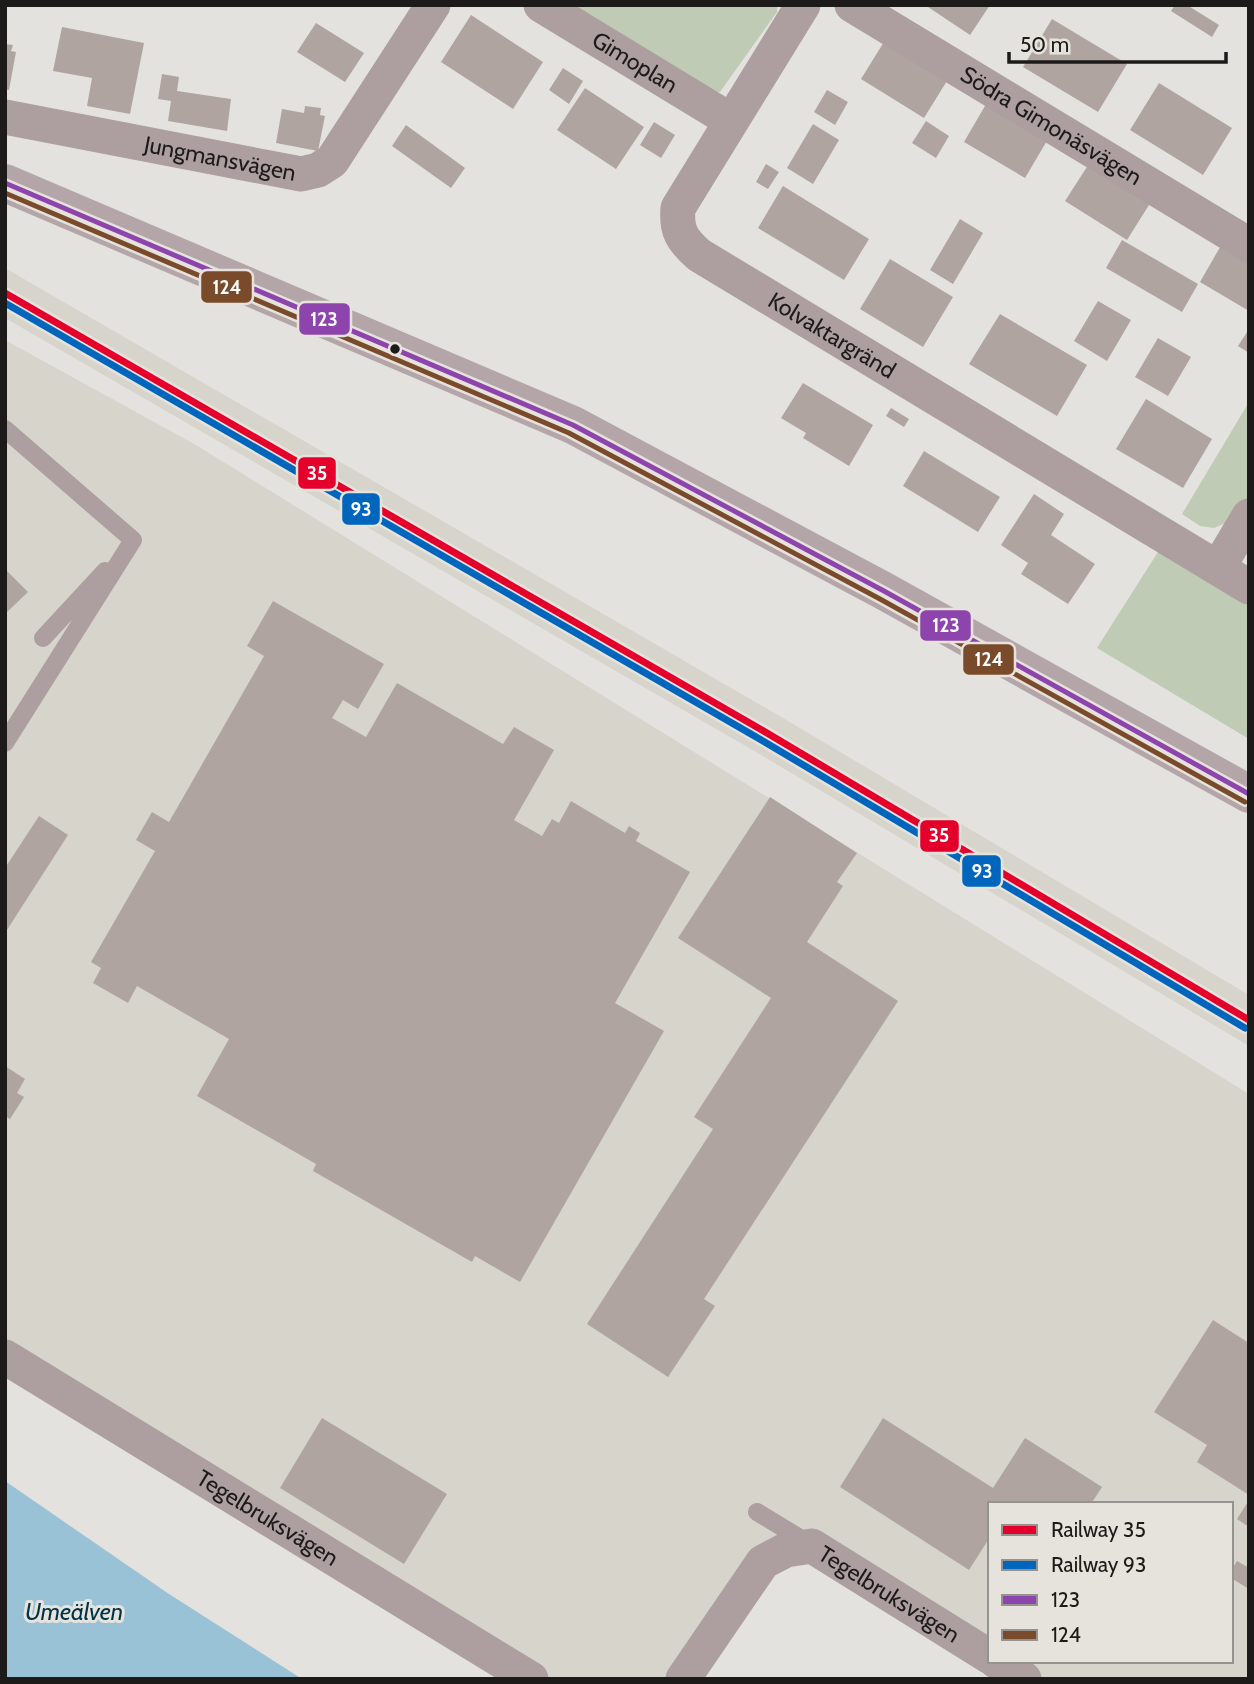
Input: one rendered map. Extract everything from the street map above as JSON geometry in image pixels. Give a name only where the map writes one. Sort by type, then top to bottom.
[{"type":"main road","points":[[5,183],[573,425],[896,597],[1249,794]]},
{"type":"street","name":"Jungmansvägen","points":[[5,117],[287,172],[301,174],[318,170],[332,161],[433,5]]},
{"type":"street","name":"Gimoplan","points":[[541,5],[730,120]]},
{"type":"street","name":"Kolvaktargränd","points":[[803,5],[678,208],[676,229],[686,244],[699,255],[1249,587]]},
{"type":"street","name":"Södra Gimonäsvägen","points":[[852,5],[1249,245]]},
{"type":"street","points":[[1218,568],[1249,516]]},
{"type":"street","name":"Tegelbruksvägen","points":[[5,1357],[531,1679]]},
{"type":"street","name":"Tegelbruksvägen","points":[[683,1679],[763,1562],[786,1550],[812,1546],[988,1656]]},
{"type":"street","points":[[999,1663],[1024,1679]]},
{"type":"lane","points":[[5,429],[134,540]]},
{"type":"lane","points":[[43,638],[134,540]]},
{"type":"lane","points":[[5,743],[134,540]]},
{"type":"lane","points":[[757,1512],[812,1546]]},
{"type":"shaded area","points":[[5,268],[778,715],[1249,995],[1249,1046],[756,752],[5,318]]},
{"type":"shaded area","points":[[5,340],[196,445],[1249,1094],[1249,1679],[1026,1679],[1001,1663],[1233,1663],[1233,1502],[988,1502],[988,1655],[786,1550],[683,1679],[531,1679],[5,1357]]},
{"type":"green space","points":[[560,5],[777,5],[777,12],[720,92],[699,92]]},
{"type":"green space","points":[[1249,402],[1249,499],[1237,518],[1214,528],[1200,526],[1182,514]]},
{"type":"green space","points":[[1163,544],[1249,600],[1249,739],[1097,648]]},
{"type":"water","name":"Umeälven","points":[[5,1481],[169,1594],[302,1679],[5,1679]]},
{"type":"building","points":[[925,5],[990,5],[970,35]]},
{"type":"building","points":[[1175,5],[1187,5],[1219,25],[1212,37],[1171,11]]},
{"type":"building","points":[[471,15],[543,62],[513,109],[441,62]]},
{"type":"building","points":[[1052,19],[1127,64],[1098,112],[1023,67]]},
{"type":"building","points":[[316,23],[364,53],[345,82],[297,52]]},
{"type":"building","points":[[62,27],[144,43],[130,114],[87,106],[92,78],[53,71]]},
{"type":"building","points":[[887,37],[950,76],[924,118],[861,79]]},
{"type":"building","points":[[5,44],[13,45],[11,51],[16,52],[9,90],[5,89]]},
{"type":"building","points":[[563,68],[583,81],[569,104],[549,90]]},
{"type":"building","points":[[162,74],[179,77],[177,91],[231,99],[227,131],[168,121],[171,101],[158,99]]},
{"type":"building","points":[[1159,83],[1232,128],[1203,175],[1130,130]]},
{"type":"building","points":[[585,88],[644,127],[616,169],[557,130]]},
{"type":"building","points":[[827,90],[848,102],[835,125],[814,112]]},
{"type":"building","points":[[989,99],[1051,134],[1025,178],[964,142]]},
{"type":"building","points":[[305,106],[321,108],[320,115],[325,116],[318,151],[276,143],[282,109],[304,113]]},
{"type":"building","points":[[926,121],[949,136],[936,158],[912,143]]},
{"type":"building","points":[[654,122],[675,135],[661,158],[640,145]]},
{"type":"building","points":[[813,124],[839,140],[813,184],[787,168]]},
{"type":"building","points":[[406,125],[465,168],[451,188],[392,146]]},
{"type":"building","points":[[1092,159],[1154,197],[1127,240],[1065,201]]},
{"type":"building","points":[[766,164],[779,172],[768,189],[756,182]]},
{"type":"building","points":[[783,186],[869,239],[844,280],[758,228]]},
{"type":"building","points":[[960,219],[983,233],[953,284],[930,270]]},
{"type":"building","points":[[1122,240],[1198,284],[1182,312],[1106,268]]},
{"type":"building","points":[[1223,242],[1249,257],[1249,311],[1200,282]]},
{"type":"building","points":[[890,259],[953,297],[923,347],[860,309]]},
{"type":"building","points":[[1098,301],[1131,320],[1107,361],[1074,341]]},
{"type":"building","points":[[1000,314],[1087,365],[1057,416],[969,364]]},
{"type":"building","points":[[1249,329],[1249,353],[1238,346]]},
{"type":"building","points":[[1158,338],[1191,357],[1168,396],[1135,377]]},
{"type":"building","points":[[803,383],[873,425],[849,466],[803,438],[806,433],[781,418]]},
{"type":"building","points":[[1146,399],[1212,439],[1183,488],[1116,449]]},
{"type":"building","points":[[891,408],[909,419],[904,427],[886,416]]},
{"type":"building","points":[[924,451],[1000,497],[978,532],[903,486]]},
{"type":"building","points":[[1034,494],[1064,514],[1051,535],[1095,564],[1068,604],[1021,574],[1028,563],[1001,545]]},
{"type":"building","points":[[5,569],[28,592],[5,614]]},
{"type":"building","points":[[273,601],[384,664],[358,709],[343,700],[332,718],[366,737],[397,683],[503,744],[514,727],[554,750],[514,820],[542,836],[552,819],[559,823],[571,801],[625,833],[629,826],[640,833],[636,841],[690,872],[615,1003],[664,1031],[520,1282],[475,1256],[472,1262],[313,1171],[316,1164],[197,1096],[229,1039],[137,986],[128,1003],[93,983],[101,968],[91,962],[155,851],[136,840],[152,812],[169,822],[264,656],[247,646]]},
{"type":"building","points":[[770,797],[857,853],[837,882],[843,886],[807,942],[898,1001],[704,1299],[715,1306],[668,1377],[587,1324],[713,1129],[694,1117],[771,998],[678,938]]},
{"type":"building","points":[[39,816],[68,835],[5,933],[5,868]]},
{"type":"building","points":[[5,1066],[25,1079],[17,1093],[24,1097],[10,1119],[5,1116]]},
{"type":"building","points":[[1213,1320],[1249,1343],[1249,1495],[1197,1462],[1207,1445],[1154,1412]]},
{"type":"building","points":[[322,1418],[447,1494],[404,1564],[280,1488]]},
{"type":"building","points":[[883,1418],[993,1488],[1025,1438],[1102,1487],[1092,1502],[988,1502],[988,1540],[969,1570],[840,1487]]},
{"type":"building","points":[[1249,1500],[1249,1527],[1237,1519]]},
{"type":"building","points":[[1237,1561],[1249,1568],[1249,1589],[1233,1579],[1233,1568]]},
{"type":"rail line","name":"35","points":[[5,293],[767,733],[1249,1020]]},
{"type":"rail line","name":"93","points":[[5,303],[763,741],[1245,1028]]},
{"type":"transit line","name":"123","points":[[5,183],[573,425],[884,591],[1249,794]]},
{"type":"transit line","name":"124","points":[[5,193],[569,433],[880,599],[1245,802]]}]
